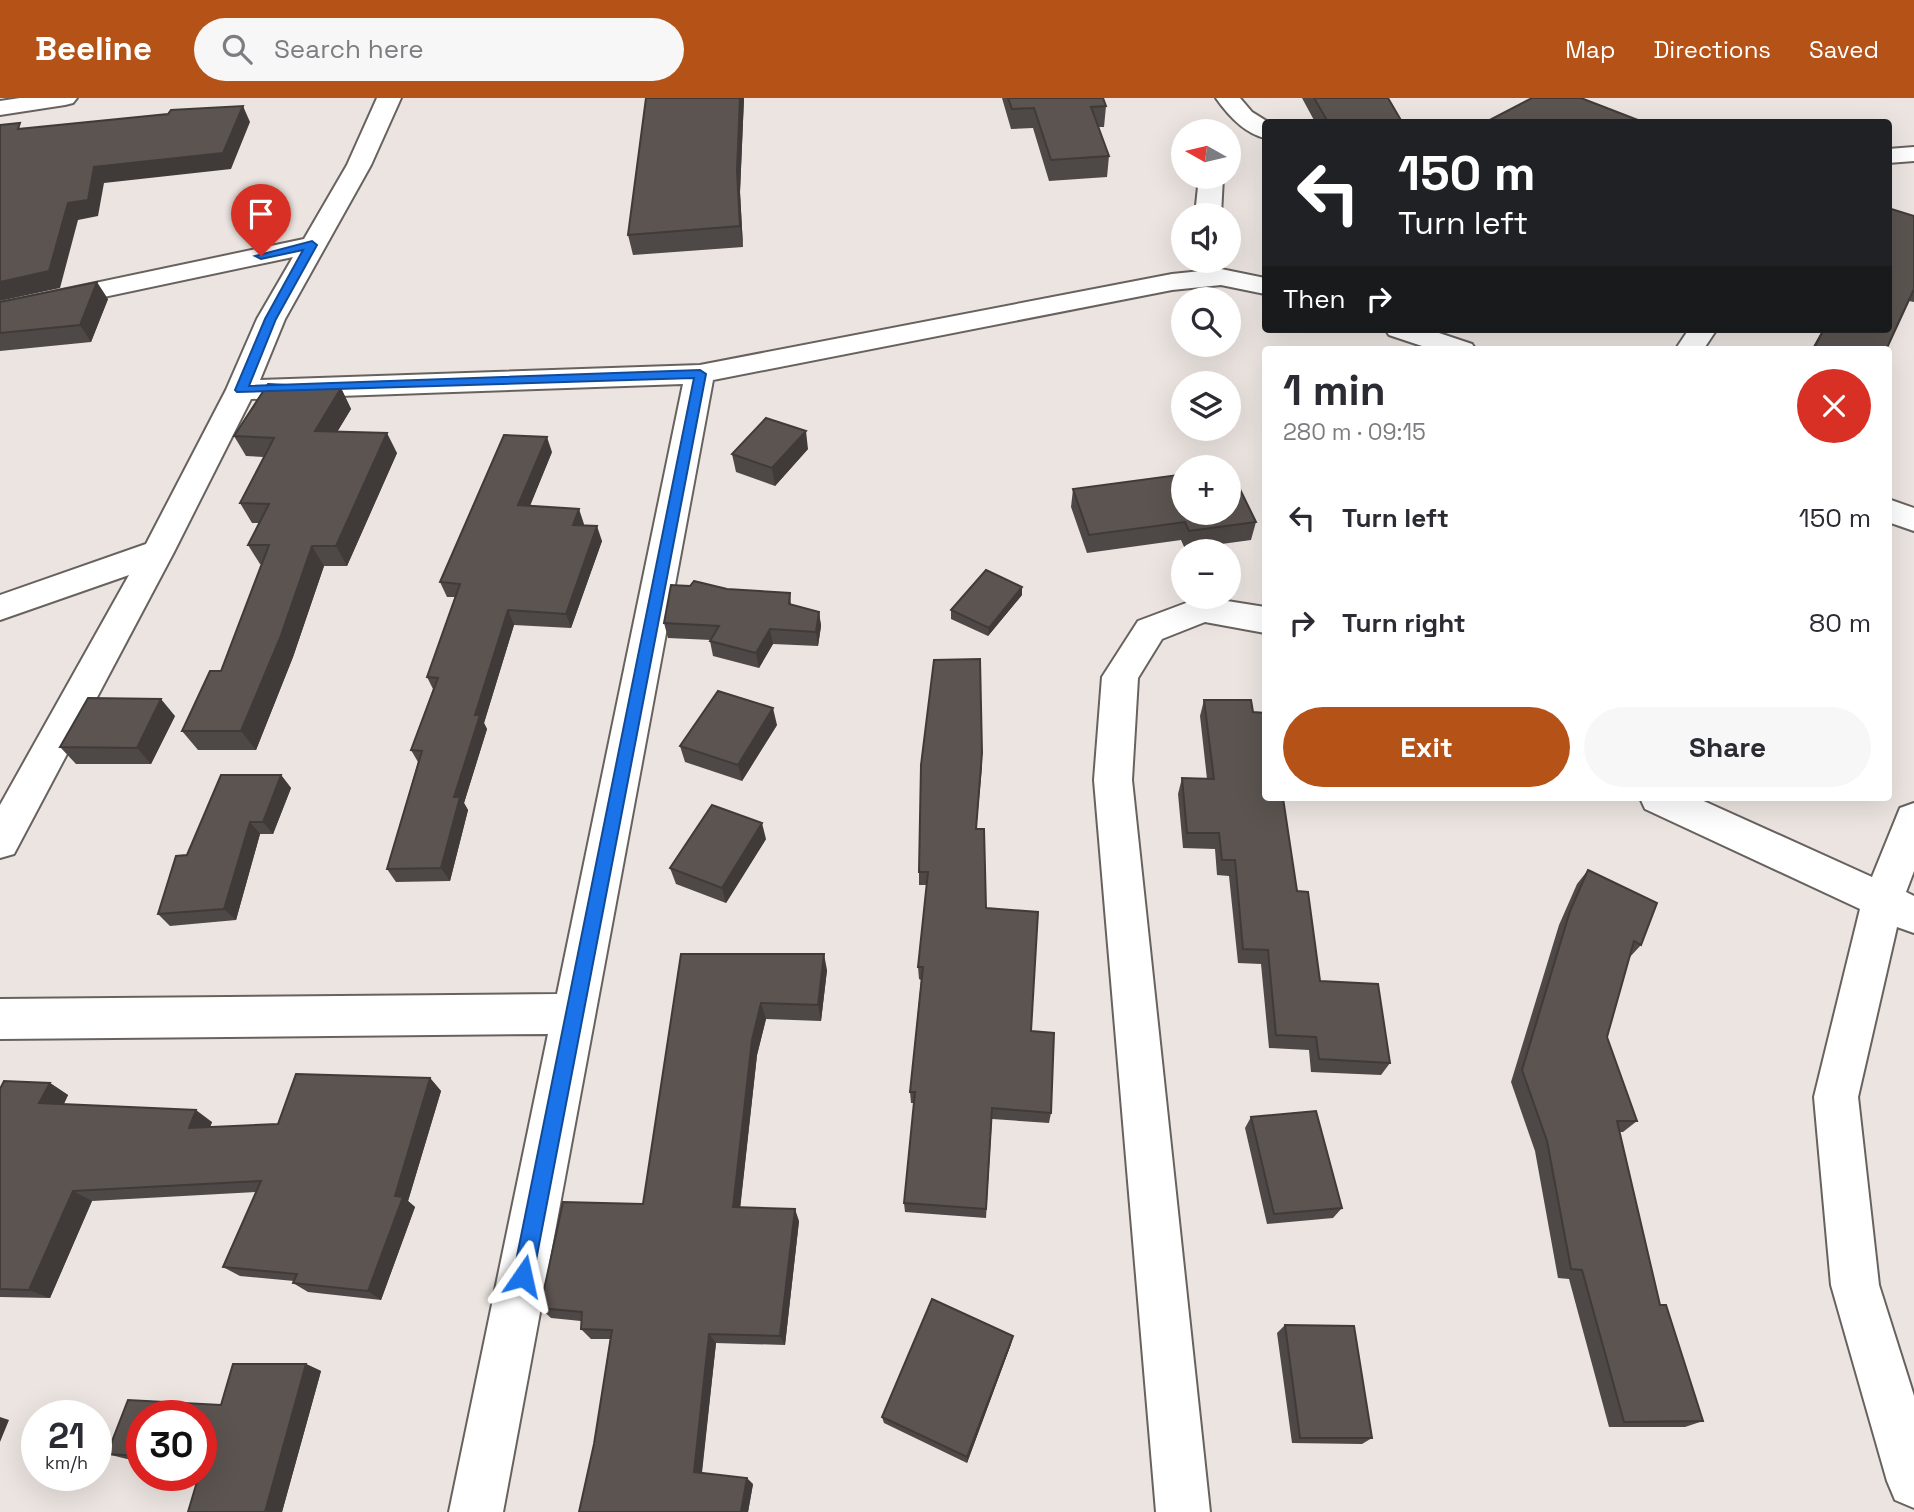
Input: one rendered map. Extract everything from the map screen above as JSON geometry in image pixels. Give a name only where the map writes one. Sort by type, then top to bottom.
[{"type":"street","points":[[0,107],[65,98]]},
{"type":"street","points":[[0,842],[158,552],[241,390],[271,319],[359,165],[389,98]]},
{"type":"street","points":[[1230,112],[1262,129]]},
{"type":"street","points":[[1892,156],[1914,154]]},
{"type":"street","points":[[0,311],[312,245]]},
{"type":"street","points":[[241,390],[700,374],[1171,273]]},
{"type":"street","points":[[1194,273],[1262,285]]},
{"type":"street","points":[[1411,333],[1450,346]]},
{"type":"street","points":[[476,1512],[700,374]]},
{"type":"street","points":[[1892,512],[1914,520]]},
{"type":"street","points":[[0,608],[158,552]]},
{"type":"street","points":[[1183,1512],[1113,780],[1120,677],[1150,630],[1203,610],[1262,620]]},
{"type":"street","points":[[1666,801],[1899,908]]},
{"type":"street","points":[[1914,819],[1899,908],[1836,1097],[1855,1285],[1914,1481]]},
{"type":"street","points":[[0,1019],[575,1014]]},
{"type":"building","points":[[646,98],[740,98],[737,171],[740,226],[628,235]]},
{"type":"building","points":[[1008,98],[1103,98],[1106,106],[1091,107],[1109,156],[1051,160],[1034,108],[1012,109]]},
{"type":"building","points":[[1314,98],[1388,98],[1400,119],[1326,119]]},
{"type":"building","points":[[1532,98],[1581,98],[1635,119],[1492,119]]},
{"type":"building","points":[[243,106],[223,153],[94,167],[88,200],[68,203],[49,271],[0,282],[0,125],[20,123],[18,129],[168,114],[171,110]]},
{"type":"building","points":[[1892,209],[1914,216],[1914,289],[1888,346],[1815,346],[1822,333],[1892,333]]},
{"type":"building","points":[[97,282],[80,325],[0,333],[0,302]]},
{"type":"building","points":[[268,384],[341,388],[315,431],[387,433],[336,546],[312,546],[280,638],[241,731],[182,731],[210,671],[221,671],[269,545],[248,545],[269,504],[240,503],[274,438],[234,436]]},
{"type":"building","points":[[766,418],[806,431],[772,468],[732,454]]},
{"type":"building","points":[[504,435],[547,437],[518,505],[579,509],[573,525],[597,526],[566,614],[508,610],[475,715],[480,715],[454,797],[460,797],[441,868],[387,869],[422,751],[411,750],[438,678],[427,677],[460,584],[440,582]]},
{"type":"building","points":[[1171,476],[1171,524],[1089,535],[1073,489]]},
{"type":"building","points":[[1241,491],[1256,522],[1241,524]]},
{"type":"building","points":[[1186,525],[1234,525],[1189,531]]},
{"type":"building","points":[[986,570],[1022,587],[989,628],[951,610]]},
{"type":"building","points":[[694,581],[727,589],[790,593],[789,604],[819,612],[816,632],[770,629],[756,653],[710,641],[719,626],[664,623],[671,585],[690,586]]},
{"type":"building","points":[[980,659],[982,753],[976,829],[984,829],[986,908],[1038,912],[1031,1031],[1054,1033],[1051,1113],[992,1108],[986,1209],[904,1203],[915,1092],[910,1092],[923,967],[918,967],[928,872],[919,872],[921,765],[934,660]]},
{"type":"building","points":[[718,691],[773,708],[738,765],[680,746]]},
{"type":"building","points":[[88,698],[161,699],[137,748],[60,747]]},
{"type":"building","points":[[1204,700],[1251,700],[1253,712],[1262,713],[1262,801],[1283,801],[1297,891],[1308,892],[1320,981],[1378,984],[1390,1063],[1319,1059],[1316,1037],[1276,1035],[1268,950],[1243,949],[1235,860],[1222,860],[1219,833],[1187,833],[1182,778],[1214,779]]},
{"type":"building","points":[[221,775],[281,775],[263,822],[250,822],[224,909],[158,914],[176,856],[187,855]]},
{"type":"building","points":[[712,805],[762,823],[722,888],[670,868]]},
{"type":"building","points":[[1588,870],[1657,903],[1641,945],[1634,941],[1607,1037],[1637,1121],[1617,1121],[1660,1305],[1666,1305],[1703,1421],[1624,1422],[1582,1270],[1571,1269],[1547,1141],[1522,1070],[1570,911]]},
{"type":"building","points":[[681,954],[824,954],[818,1005],[761,1003],[752,1040],[733,1207],[795,1209],[780,1336],[709,1334],[694,1472],[747,1478],[741,1512],[579,1512],[594,1444],[612,1330],[581,1329],[582,1312],[540,1308],[563,1202],[643,1204]]},
{"type":"building","points":[[296,1074],[430,1078],[395,1196],[403,1197],[368,1291],[293,1283],[297,1274],[223,1267],[261,1181],[73,1191],[29,1290],[0,1289],[0,1089],[4,1081],[50,1083],[39,1103],[196,1110],[189,1128],[278,1124]]},
{"type":"building","points":[[1316,1111],[1342,1208],[1274,1214],[1251,1117]]},
{"type":"building","points":[[932,1299],[1013,1336],[967,1457],[882,1417]]},
{"type":"building","points":[[1285,1325],[1354,1326],[1372,1438],[1300,1438]]},
{"type":"building","points":[[233,1364],[306,1364],[265,1512],[188,1512],[194,1491],[217,1491],[217,1405],[221,1405]]},
{"type":"building","points":[[126,1405],[126,1455],[112,1454],[112,1441]]},
{"type":"route","points":[[261,256],[312,245],[271,319],[241,390],[700,374],[523,1276]]}]
